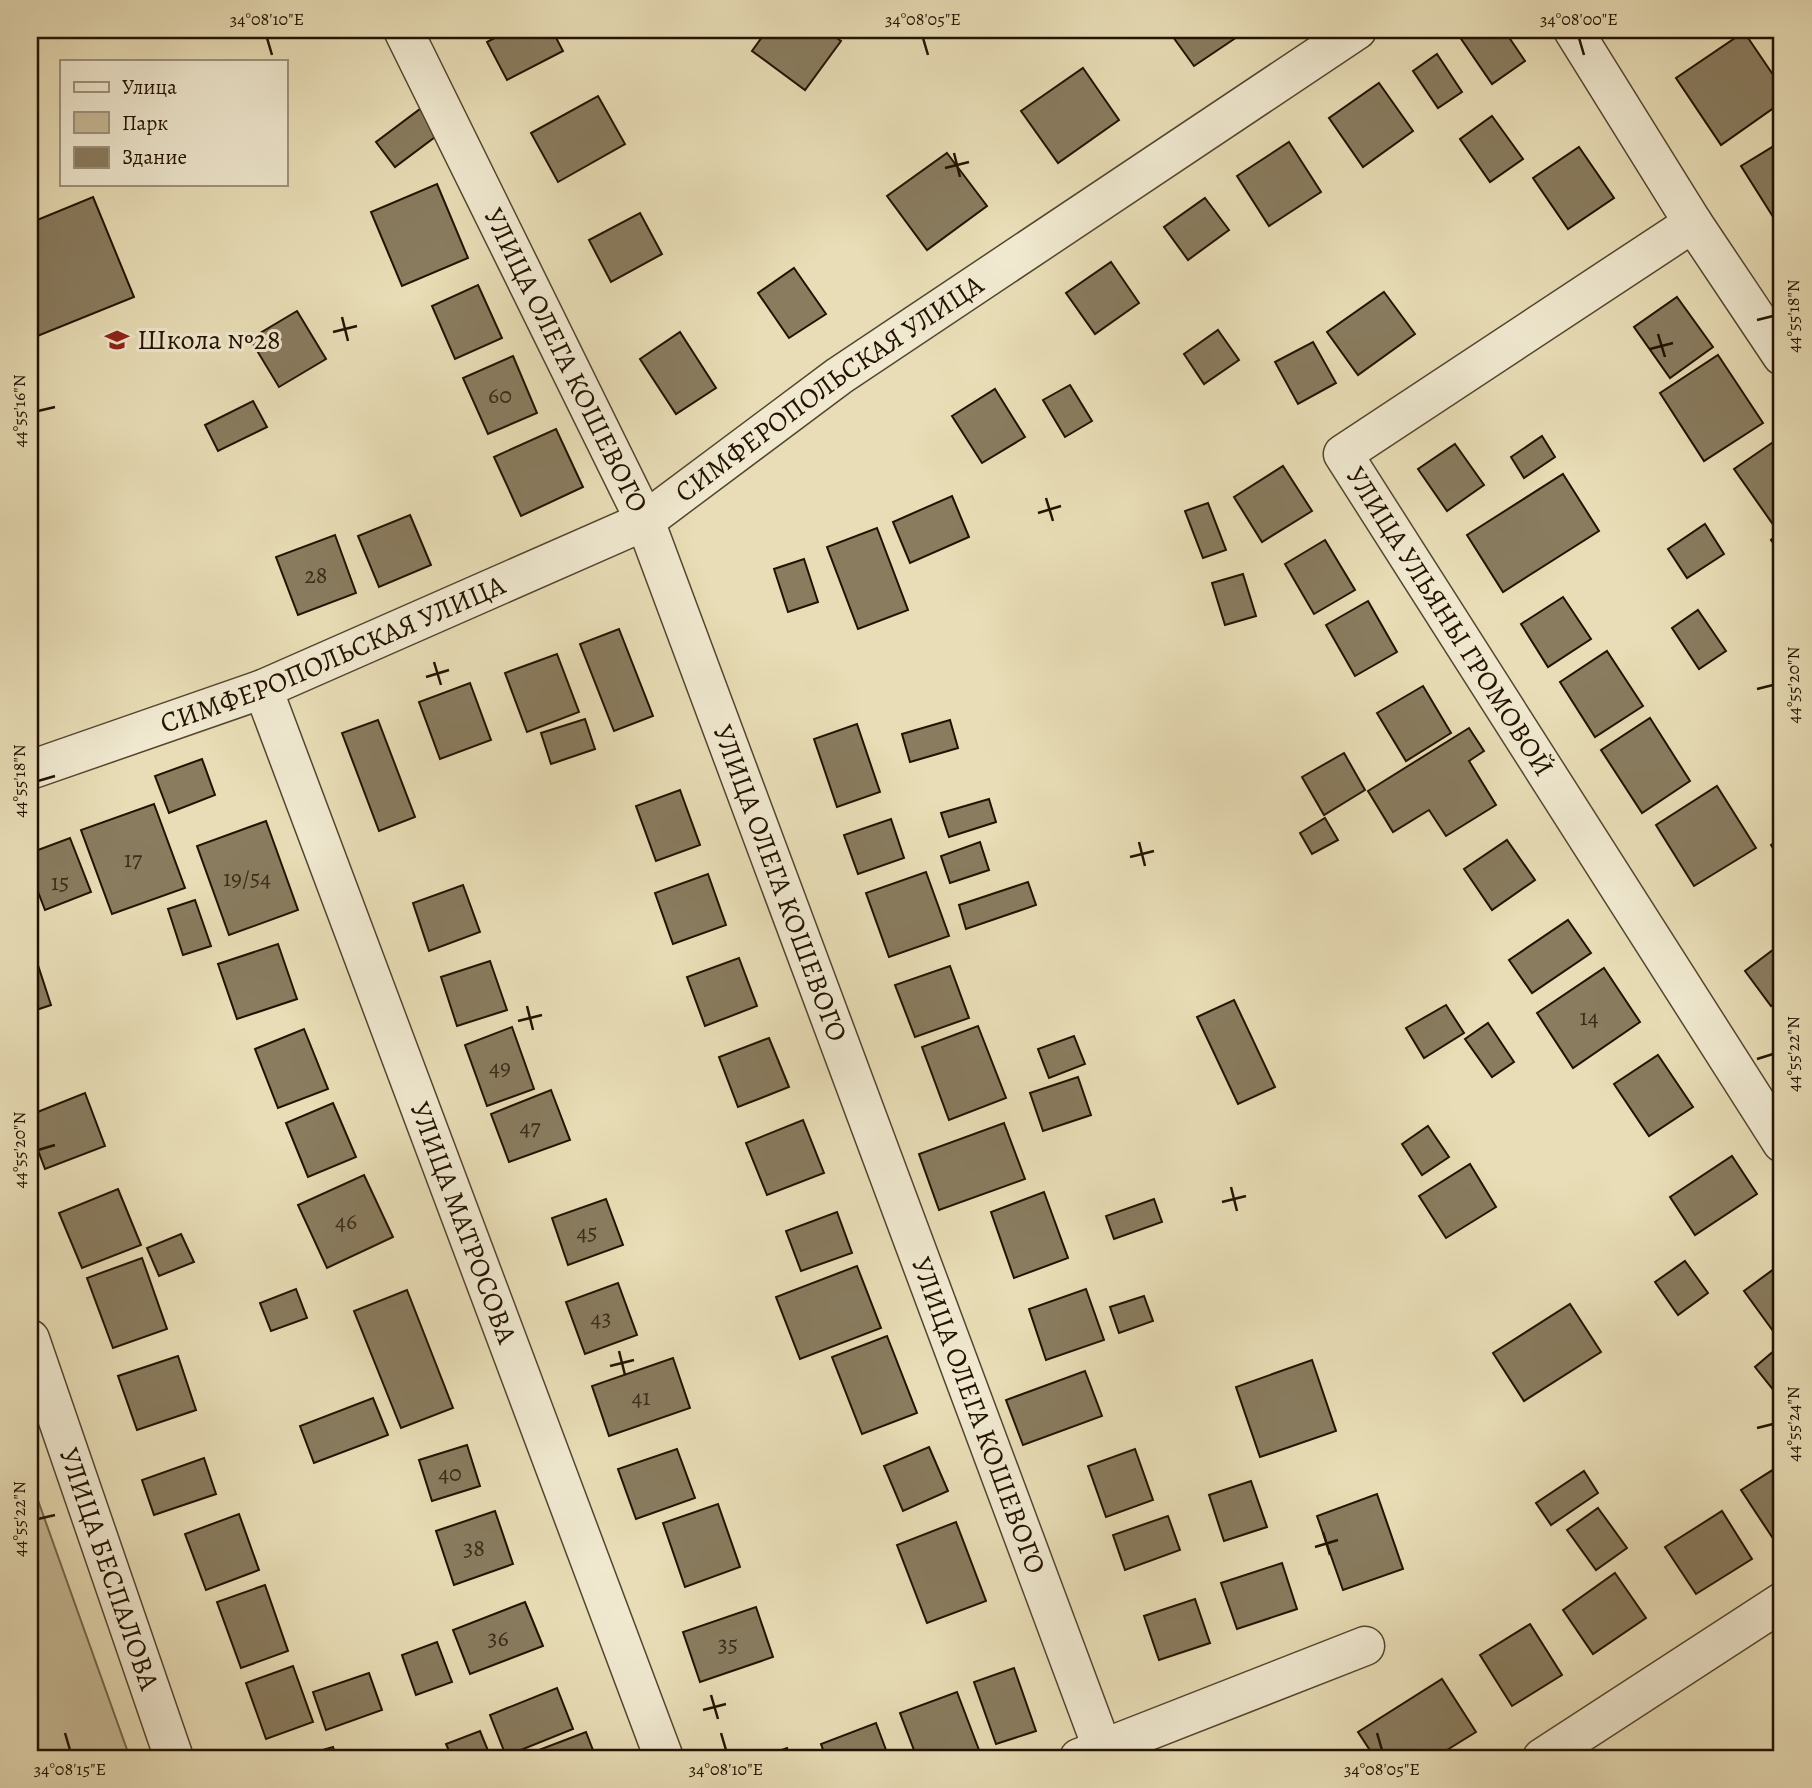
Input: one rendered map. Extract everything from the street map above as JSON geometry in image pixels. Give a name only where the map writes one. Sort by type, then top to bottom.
[{"type":"street","name":"УЛИЦА ОЛЕГА КОШЕВОГО","points":[[402,30],[645,521],[1096,1756]]},
{"type":"street","name":"СИМФЕРОПОЛЬСКАЯ УЛИЦА","points":[[30,770],[263,689],[645,521],[839,376],[1357,30]]},
{"type":"street","points":[[1573,30],[1693,223],[1782,356]]},
{"type":"street","name":"УЛИЦА УЛЬЯНЫ ГРОМОВОЙ","points":[[1693,223],[1343,454],[1782,1143]]},
{"type":"street","name":"УЛИЦА МАТРОСОВА","points":[[263,689],[664,1758]]},
{"type":"street","name":"УЛИЦА БЕСПАЛОВА","points":[[30,1339],[174,1758]]},
{"type":"street","points":[[1542,1758],[1782,1602]]},
{"type":"street","points":[[1096,1756],[1365,1646]]},
{"type":"green space","points":[[30,1478],[130,1758],[30,1758]]},
{"type":"building","points":[[510,30],[552,30],[563,51],[507,80],[487,42]]},
{"type":"building","points":[[767,30],[825,30],[841,41],[805,90],[752,51]]},
{"type":"building","points":[[1168,30],[1241,30],[1243,33],[1194,66]]},
{"type":"building","points":[[1455,30],[1504,30],[1525,61],[1492,84]]},
{"type":"building","points":[[1744,32],[1782,88],[1782,102],[1721,145],[1676,78]]},
{"type":"building","points":[[1437,54],[1462,92],[1438,108],[1413,71]]},
{"type":"building","points":[[1083,68],[1119,120],[1058,163],[1021,111]]},
{"type":"building","points":[[1379,83],[1413,131],[1363,167],[1329,118]]},
{"type":"building","points":[[598,96],[625,144],[558,182],[531,133]]},
{"type":"building","points":[[424,106],[443,131],[395,167],[376,142]]},
{"type":"building","points":[[1492,116],[1523,159],[1490,182],[1460,139]]},
{"type":"building","points":[[1782,141],[1782,216],[1775,220],[1741,166]]},
{"type":"building","points":[[1289,142],[1321,192],[1269,226],[1237,176]]},
{"type":"building","points":[[1579,147],[1614,198],[1568,229],[1533,178]]},
{"type":"building","points":[[947,153],[987,206],[927,250],[887,196]]},
{"type":"building","points":[[437,184],[468,258],[402,286],[371,212]]},
{"type":"building","points":[[93,197],[134,297],[30,339],[30,223]]},
{"type":"building","points":[[1205,198],[1229,230],[1188,260],[1164,227]]},
{"type":"building","points":[[640,213],[662,254],[611,282],[589,240]]},
{"type":"building","points":[[1111,262],[1139,303],[1095,334],[1066,293]]},
{"type":"building","points":[[794,268],[826,314],[789,338],[758,293]]},
{"type":"building","points":[[478,285],[502,338],[455,359],[432,306]]},
{"type":"building","points":[[1384,292],[1415,334],[1358,375],[1327,332]]},
{"type":"building","points":[[1677,297],[1713,347],[1670,378],[1634,327]]},
{"type":"building","points":[[297,311],[326,359],[279,387],[250,339]]},
{"type":"building","points":[[1218,330],[1239,360],[1204,384],[1184,354]]},
{"type":"building","points":[[680,332],[716,388],[676,414],[640,359]]},
{"type":"building","points":[[1313,342],[1336,383],[1298,404],[1275,362]]},
{"type":"building","points":[[1718,355],[1763,423],[1704,461],[1660,393]]},
{"type":"building","points":[[513,356],[537,413],[488,434],[463,378]]},
{"type":"building","points":[[1070,385],[1092,421],[1065,437],[1043,400]]},
{"type":"building","points":[[995,389],[1025,437],[982,463],[952,416]]},
{"type":"building","points":[[253,401],[267,427],[218,451],[205,425]]},
{"type":"building","points":[[556,429],[583,487],[521,516],[494,457]]},
{"type":"building","points":[[1542,436],[1555,457],[1524,478],[1511,457]]},
{"type":"building","points":[[1782,436],[1782,516],[1772,523],[1734,469]]},
{"type":"building","points":[[1455,444],[1484,485],[1447,511],[1418,469]]},
{"type":"building","points":[[1283,466],[1312,511],[1262,542],[1234,497]]},
{"type":"building","points":[[1563,474],[1599,531],[1503,592],[1467,535]]},
{"type":"building","points":[[952,496],[969,537],[910,563],[893,522]]},
{"type":"building","points":[[1208,503],[1226,550],[1203,558],[1185,511]]},
{"type":"building","points":[[410,515],[431,565],[379,587],[358,536]]},
{"type":"building","points":[[1705,524],[1724,554],[1687,578],[1668,549]]},
{"type":"building","points":[[877,528],[908,610],[858,629],[827,547]]},
{"type":"building","points":[[1782,531],[1782,556],[1771,540]]},
{"type":"building","points":[[335,535],[356,593],[298,615],[276,557]]},
{"type":"building","points":[[1325,540],[1355,590],[1314,614],[1285,564]]},
{"type":"building","points":[[804,559],[818,602],[788,612],[774,569]]},
{"type":"building","points":[[1243,574],[1256,616],[1225,625],[1212,583]]},
{"type":"building","points":[[1563,597],[1591,639],[1548,667],[1521,624]]},
{"type":"building","points":[[1368,601],[1397,652],[1355,676],[1326,625]]},
{"type":"building","points":[[1698,610],[1726,651],[1699,669],[1672,628]]},
{"type":"building","points":[[619,629],[653,716],[614,731],[580,644]]},
{"type":"building","points":[[1607,651],[1643,706],[1595,737],[1560,682]]},
{"type":"building","points":[[557,654],[579,712],[527,732],[505,673]]},
{"type":"building","points":[[470,683],[491,740],[440,759],[419,702]]},
{"type":"building","points":[[1423,686],[1451,733],[1406,761],[1377,713]]},
{"type":"building","points":[[1650,718],[1690,781],[1642,813],[1601,750]]},
{"type":"building","points":[[585,719],[595,749],[551,764],[541,733]]},
{"type":"building","points":[[378,720],[415,817],[379,831],[342,733]]},
{"type":"building","points":[[950,720],[958,748],[910,762],[902,734]]},
{"type":"building","points":[[857,724],[880,792],[837,807],[814,739]]},
{"type":"building","points":[[1469,728],[1484,751],[1469,761],[1496,805],[1446,836],[1429,810],[1393,832],[1368,791]]},
{"type":"building","points":[[1344,753],[1365,790],[1324,815],[1302,777]]},
{"type":"building","points":[[202,759],[215,795],[169,813],[155,776]]},
{"type":"building","points":[[1717,786],[1756,848],[1694,886],[1656,825]]},
{"type":"building","points":[[680,790],[700,845],[656,861],[636,806]]},
{"type":"building","points":[[989,799],[996,822],[949,837],[941,813]]},
{"type":"building","points":[[154,804],[185,888],[112,914],[81,830]]},
{"type":"building","points":[[1325,818],[1338,840],[1312,854],[1300,833]]},
{"type":"building","points":[[891,819],[904,858],[858,874],[844,835]]},
{"type":"building","points":[[266,821],[298,910],[229,935],[197,846]]},
{"type":"building","points":[[1782,837],[1782,862],[1771,845]]},
{"type":"building","points":[[70,838],[91,892],[45,910],[30,871],[30,853]]},
{"type":"building","points":[[1507,840],[1535,880],[1492,910],[1464,869]]},
{"type":"building","points":[[980,842],[989,870],[950,883],[941,856]]},
{"type":"building","points":[[926,872],[949,936],[889,957],[866,893]]},
{"type":"building","points":[[708,874],[726,925],[673,944],[655,893]]},
{"type":"building","points":[[1028,882],[1036,905],[966,929],[959,905]]},
{"type":"building","points":[[463,885],[480,932],[429,951],[413,903]]},
{"type":"building","points":[[195,900],[211,946],[183,955],[168,909]]},
{"type":"building","points":[[1568,920],[1591,953],[1532,993],[1509,960]]},
{"type":"building","points":[[1782,943],[1782,998],[1771,1006],[1745,971]]},
{"type":"building","points":[[278,944],[297,999],[237,1019],[218,964]]},
{"type":"building","points":[[35,956],[51,1005],[30,1012],[30,958]]},
{"type":"building","points":[[739,958],[757,1006],[705,1026],[687,977]]},
{"type":"building","points":[[490,961],[507,1010],[457,1026],[441,977]]},
{"type":"building","points":[[950,966],[969,1018],[915,1037],[895,985]]},
{"type":"building","points":[[1604,968],[1640,1022],[1573,1068],[1537,1013]]},
{"type":"building","points":[[1234,1000],[1275,1087],[1238,1104],[1197,1017]]},
{"type":"building","points":[[1446,1005],[1464,1033],[1424,1058],[1406,1028]]},
{"type":"building","points":[[1488,1023],[1514,1062],[1492,1077],[1465,1039]]},
{"type":"building","points":[[978,1026],[1006,1098],[949,1120],[922,1047]]},
{"type":"building","points":[[512,1027],[534,1089],[487,1106],[465,1045]]},
{"type":"building","points":[[304,1029],[328,1089],[278,1108],[255,1049]]},
{"type":"building","points":[[1074,1036],[1085,1064],[1049,1078],[1038,1049]]},
{"type":"building","points":[[769,1038],[789,1087],[738,1107],[719,1057]]},
{"type":"building","points":[[1658,1055],[1693,1107],[1649,1136],[1614,1084]]},
{"type":"building","points":[[1078,1077],[1091,1115],[1043,1131],[1030,1093]]},
{"type":"building","points":[[551,1090],[570,1140],[509,1162],[491,1114]]},
{"type":"building","points":[[85,1093],[105,1146],[45,1169],[30,1129],[30,1115]]},
{"type":"building","points":[[333,1103],[356,1157],[308,1177],[286,1123]]},
{"type":"building","points":[[803,1120],[824,1173],[767,1195],[746,1143]]},
{"type":"building","points":[[1004,1123],[1025,1179],[939,1210],[919,1154]]},
{"type":"building","points":[[1428,1126],[1449,1157],[1422,1175],[1402,1144]]},
{"type":"building","points":[[1732,1156],[1757,1194],[1695,1235],[1670,1197]]},
{"type":"building","points":[[1470,1164],[1496,1207],[1446,1238],[1419,1196]]},
{"type":"building","points":[[364,1175],[393,1237],[327,1268],[298,1205]]},
{"type":"building","points":[[118,1189],[141,1245],[82,1268],[59,1213]]},
{"type":"building","points":[[1044,1192],[1068,1258],[1014,1278],[991,1212]]},
{"type":"building","points":[[606,1199],[623,1245],[568,1265],[552,1218]]},
{"type":"building","points":[[1154,1199],[1162,1222],[1114,1239],[1106,1216]]},
{"type":"building","points":[[837,1212],[852,1253],[801,1271],[786,1231]]},
{"type":"building","points":[[181,1234],[194,1262],[159,1276],[147,1248]]},
{"type":"building","points":[[142,1258],[167,1329],[113,1348],[87,1278]]},
{"type":"building","points":[[1685,1261],[1708,1293],[1678,1315],[1655,1282]]},
{"type":"building","points":[[1782,1263],[1782,1340],[1781,1342],[1744,1291]]},
{"type":"building","points":[[857,1266],[881,1328],[800,1359],[776,1297]]},
{"type":"building","points":[[618,1283],[637,1335],[585,1354],[566,1302]]},
{"type":"building","points":[[296,1289],[307,1318],[271,1331],[260,1303]]},
{"type":"building","points":[[1086,1289],[1104,1340],[1046,1360],[1029,1309]]},
{"type":"building","points":[[407,1290],[453,1408],[401,1428],[354,1311]]},
{"type":"building","points":[[1144,1296],[1153,1321],[1119,1333],[1110,1307]]},
{"type":"building","points":[[1570,1304],[1601,1352],[1524,1401],[1493,1353]]},
{"type":"building","points":[[887,1336],[917,1413],[862,1434],[832,1357]]},
{"type":"building","points":[[1775,1350],[1782,1359],[1782,1401],[1755,1367]]},
{"type":"building","points":[[178,1356],[196,1410],[137,1430],[118,1376]]},
{"type":"building","points":[[673,1358],[690,1408],[609,1436],[592,1386]]},
{"type":"building","points":[[1312,1360],[1336,1431],[1260,1457],[1236,1387]]},
{"type":"building","points":[[1085,1371],[1102,1416],[1023,1445],[1006,1400]]},
{"type":"building","points":[[373,1398],[388,1435],[314,1463],[300,1426]]},
{"type":"building","points":[[467,1445],[480,1486],[432,1501],[419,1460]]},
{"type":"building","points":[[929,1447],[948,1491],[903,1511],[884,1466]]},
{"type":"building","points":[[677,1449],[695,1498],[636,1519],[618,1469]]},
{"type":"building","points":[[1135,1449],[1153,1500],[1106,1517],[1088,1466]]},
{"type":"building","points":[[204,1458],[216,1494],[154,1515],[142,1480]]},
{"type":"building","points":[[1782,1464],[1782,1531],[1772,1537],[1741,1490]]},
{"type":"building","points":[[1584,1471],[1598,1493],[1551,1525],[1536,1503]]},
{"type":"building","points":[[1251,1481],[1267,1527],[1224,1541],[1209,1495]]},
{"type":"building","points":[[1377,1494],[1403,1569],[1343,1590],[1317,1516]]},
{"type":"building","points":[[718,1504],[740,1567],[685,1587],[663,1523]]},
{"type":"building","points":[[1598,1508],[1627,1548],[1596,1570],[1567,1530]]},
{"type":"building","points":[[495,1511],[513,1564],[454,1585],[436,1531]]},
{"type":"building","points":[[1722,1511],[1752,1559],[1696,1594],[1665,1547]]},
{"type":"building","points":[[239,1514],[259,1570],[206,1590],[185,1534]]},
{"type":"building","points":[[1168,1516],[1180,1550],[1125,1570],[1113,1535]]},
{"type":"building","points":[[956,1522],[986,1601],[927,1623],[897,1545]]},
{"type":"building","points":[[1282,1563],[1297,1609],[1237,1629],[1221,1583]]},
{"type":"building","points":[[1615,1573],[1646,1618],[1593,1654],[1563,1610]]},
{"type":"building","points":[[265,1585],[288,1651],[241,1668],[217,1602]]},
{"type":"building","points":[[1195,1599],[1210,1643],[1159,1660],[1144,1616]]},
{"type":"building","points":[[525,1602],[543,1646],[470,1674],[453,1630]]},
{"type":"building","points":[[756,1607],[773,1657],[700,1682],[683,1632]]},
{"type":"building","points":[[1530,1624],[1562,1675],[1512,1706],[1480,1655]]},
{"type":"building","points":[[437,1642],[452,1682],[416,1695],[402,1655]]},
{"type":"building","points":[[293,1666],[313,1722],[266,1739],[246,1683]]},
{"type":"building","points":[[1014,1668],[1036,1731],[996,1744],[974,1682]]},
{"type":"building","points":[[369,1673],[382,1710],[326,1730],[313,1692]]},
{"type":"building","points":[[1442,1679],[1476,1732],[1434,1758],[1375,1758],[1358,1732]]},
{"type":"building","points":[[557,1688],[573,1729],[506,1756],[490,1715]]},
{"type":"building","points":[[957,1692],[982,1758],[917,1758],[900,1713]]},
{"type":"building","points":[[876,1723],[889,1758],[826,1758],[821,1744]]},
{"type":"building","points":[[480,1731],[491,1758],[452,1758],[446,1744]]},
{"type":"building","points":[[586,1732],[596,1758],[523,1756]]},
{"type":"building","points":[[333,1747],[337,1758],[295,1758]]},
{"type":"building","points":[[787,1748],[791,1758],[760,1758]]},
{"type":"place","name":"Школа №28","points":[[117,340]]}]
